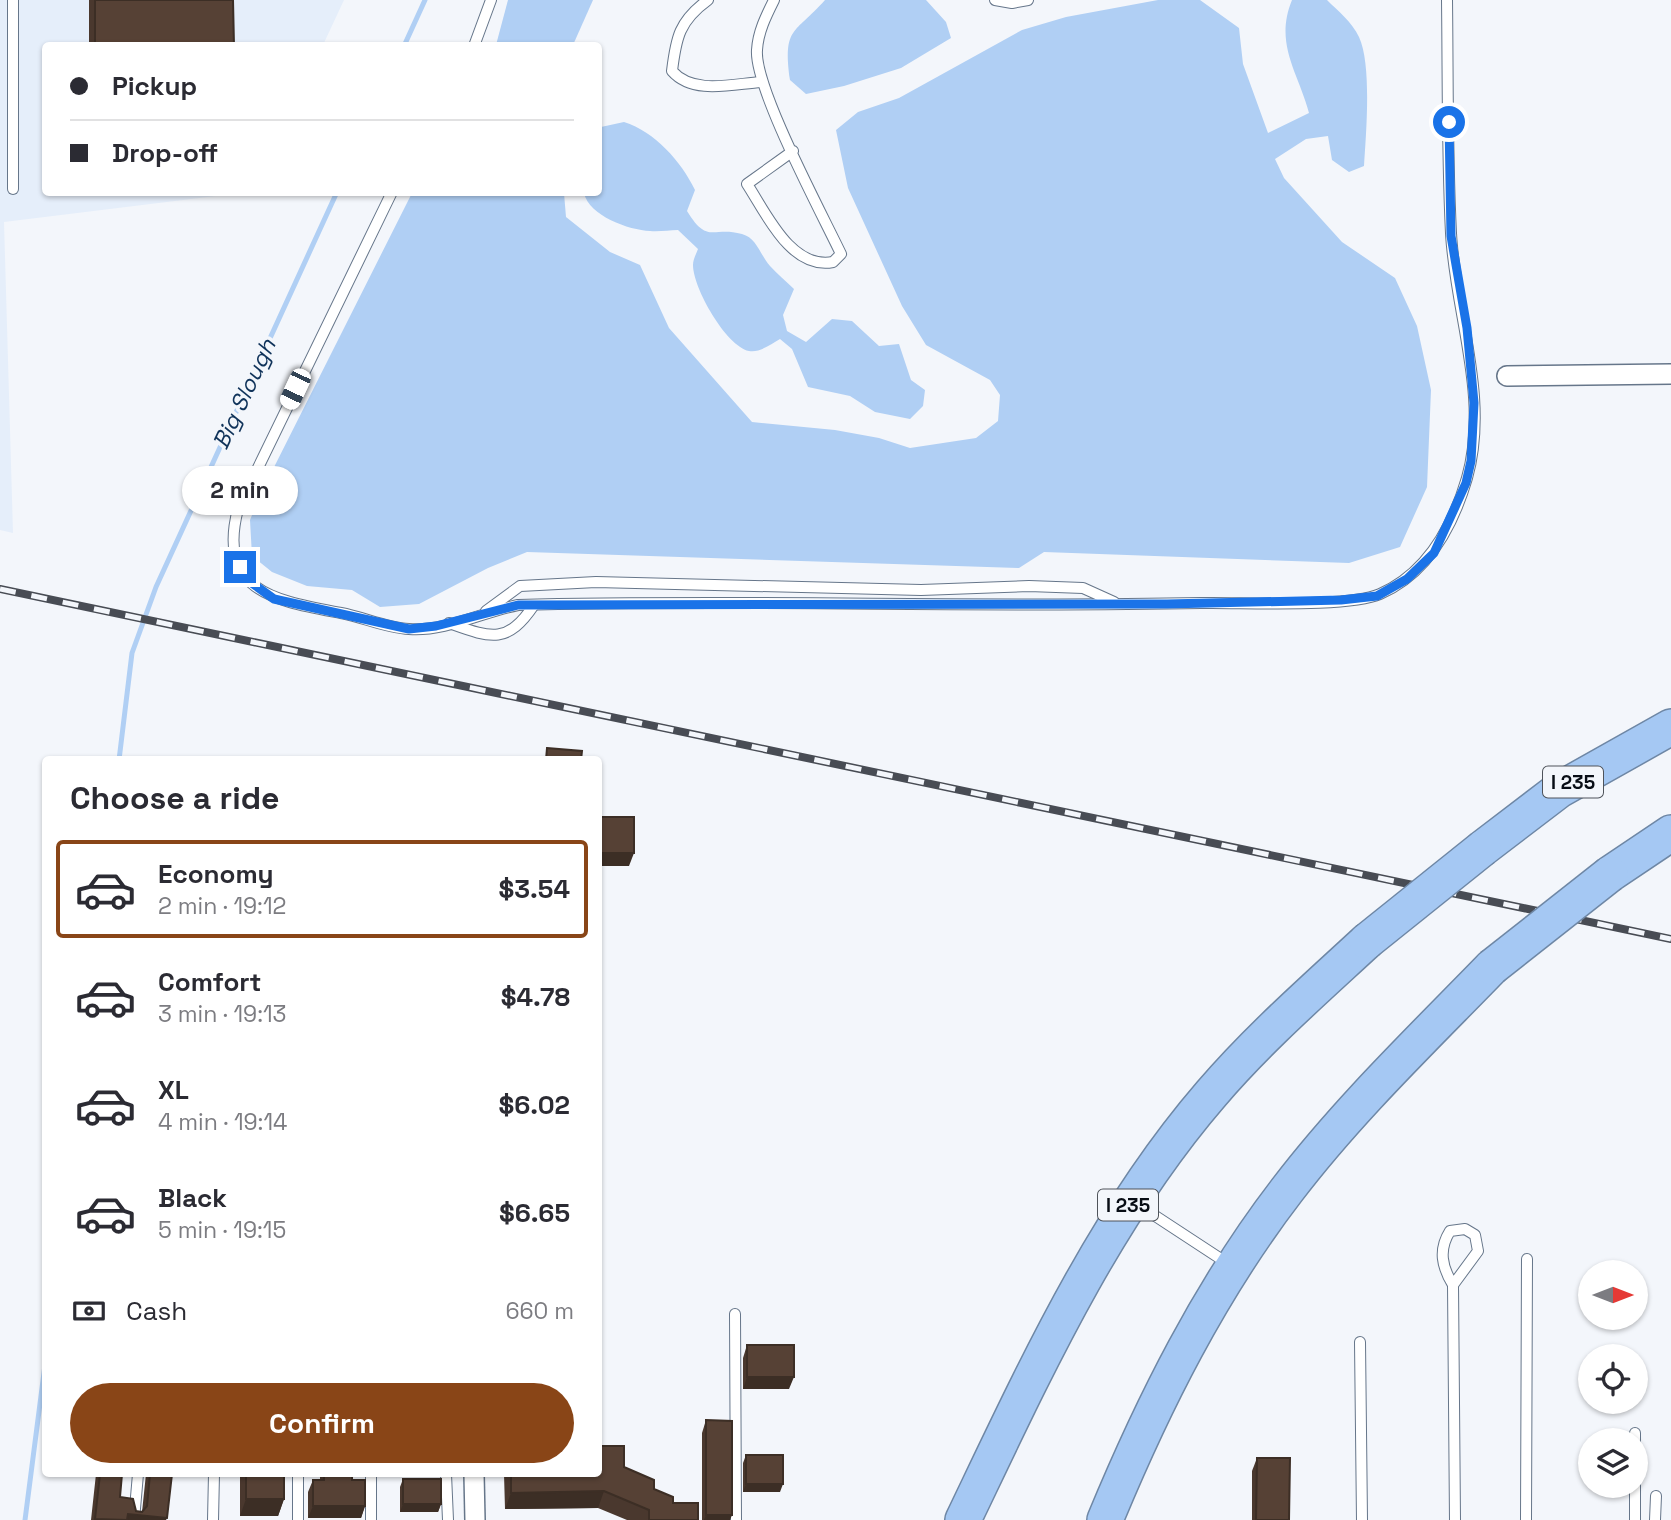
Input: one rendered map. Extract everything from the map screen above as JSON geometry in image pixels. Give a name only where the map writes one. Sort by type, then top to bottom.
[{"type":"highway","name":"I 235","points":[[963,1520],[1038,1362],[1088,1269],[1131,1200],[1211,1093],[1367,941],[1483,848],[1559,790],[1671,727]]},
{"type":"highway","points":[[1105,1520],[1136,1445],[1183,1352],[1233,1266],[1287,1189],[1391,1070],[1492,967],[1610,874],[1671,834]]},
{"type":"street","points":[[1507,376],[1671,374]]},
{"type":"street","points":[[474,1477],[475,1520]]},
{"type":"lane","points":[[13,0],[13,188]]},
{"type":"lane","points":[[475,42],[491,0]]},
{"type":"lane","points":[[708,0],[692,12],[677,36],[672,71],[680,81],[694,86],[761,82]]},
{"type":"lane","points":[[775,0],[761,26],[756,52],[761,82],[841,254],[833,262],[811,260],[789,247],[747,184],[793,151]]},
{"type":"lane","points":[[995,0],[1012,3],[1028,0]]},
{"type":"lane","points":[[390,196],[243,497],[231,534],[240,567],[249,581],[274,599],[409,629],[448,623],[486,612],[534,605],[1118,604],[1341,600],[1377,596],[1407,579],[1434,553],[1466,483],[1471,461],[1474,403],[1467,328],[1451,236],[1447,0]]},
{"type":"lane","points":[[486,612],[520,586],[596,582],[921,590],[1029,586],[1083,588],[1118,604]]},
{"type":"lane","points":[[448,623],[468,630],[507,635],[516,629],[534,605]]},
{"type":"lane","points":[[1131,1200],[1233,1266]]},
{"type":"lane","points":[[1453,1285],[1478,1251],[1475,1236],[1465,1230],[1450,1231],[1442,1244],[1444,1270],[1453,1285],[1455,1520]]},
{"type":"lane","points":[[1526,1520],[1527,1259]]},
{"type":"lane","points":[[735,1314],[736,1520]]},
{"type":"lane","points":[[1360,1342],[1362,1520]]},
{"type":"lane","points":[[134,1520],[138,1477]]},
{"type":"lane","points":[[213,1520],[214,1477]]},
{"type":"lane","points":[[298,1477],[298,1520]]},
{"type":"lane","points":[[371,1477],[371,1520]]},
{"type":"lane","points":[[446,1477],[448,1520]]},
{"type":"lane","points":[[1655,1520],[1656,1496]]},
{"type":"lane","points":[[1635,1498],[1635,1520]]},
{"type":"shaded area","points":[[0,0],[344,0],[324,42],[42,42],[42,196],[216,196],[4,222],[13,533],[0,530]]},
{"type":"water","points":[[508,0],[593,0],[574,42],[497,42]]},
{"type":"water","points":[[825,0],[926,0],[946,22],[951,38],[901,68],[844,86],[806,94],[790,80],[790,40],[798,26]]},
{"type":"water","points":[[1158,0],[1200,0],[1239,28],[1243,64],[1268,133],[1309,113],[1287,44],[1287,16],[1292,0],[1327,0],[1356,32],[1366,64],[1364,166],[1349,172],[1332,160],[1328,136],[1306,139],[1275,159],[1284,178],[1342,242],[1395,278],[1417,326],[1431,390],[1427,487],[1400,547],[1349,563],[1044,552],[1019,568],[527,552],[488,568],[419,604],[380,607],[352,590],[307,586],[272,572],[252,556],[250,520],[260,495],[410,196],[564,196],[566,217],[610,252],[640,265],[669,328],[752,422],[835,430],[879,438],[910,448],[976,438],[998,421],[1000,395],[990,380],[926,345],[902,306],[848,188],[836,130],[858,112],[899,98],[1022,30],[1066,17]]},
{"type":"water","points":[[624,122],[656,140],[675,158],[695,190],[687,211],[700,228],[711,232],[742,234],[755,243],[770,266],[794,289],[783,315],[787,331],[806,342],[832,319],[852,321],[879,346],[899,344],[911,380],[925,390],[923,406],[910,419],[875,412],[850,396],[808,387],[792,349],[780,339],[757,351],[740,347],[712,315],[699,287],[693,265],[698,249],[678,230],[641,230],[621,225],[602,215],[587,201],[585,196],[602,196],[602,127]]},
{"type":"building","points":[[95,0],[233,0],[234,42],[95,42]]},
{"type":"building","points":[[547,748],[582,751],[581,756],[546,756]]},
{"type":"building","points":[[602,817],[634,817],[634,853],[602,853]]},
{"type":"building","points":[[747,1345],[794,1345],[794,1377],[747,1377]]},
{"type":"building","points":[[706,1420],[732,1421],[732,1515],[706,1515]]},
{"type":"building","points":[[602,1446],[624,1446],[624,1467],[654,1480],[654,1489],[673,1497],[673,1503],[698,1503],[698,1520],[649,1520],[649,1510],[604,1491],[511,1493],[511,1477],[602,1477]]},
{"type":"building","points":[[746,1455],[783,1455],[783,1484],[746,1484]]},
{"type":"building","points":[[1257,1458],[1290,1458],[1289,1520],[1256,1520]]},
{"type":"building","points":[[100,1477],[122,1477],[120,1497],[133,1499],[136,1511],[142,1512],[147,1506],[150,1477],[172,1477],[167,1518],[128,1514],[127,1520],[95,1519]]},
{"type":"building","points":[[246,1477],[284,1477],[284,1499],[246,1499]]},
{"type":"building","points":[[324,1477],[352,1477],[352,1480],[365,1480],[365,1506],[313,1506],[313,1480],[324,1480]]},
{"type":"building","points":[[403,1479],[441,1479],[441,1504],[403,1504]]},
{"type":"waterway","name":"Big Slough","points":[[406,42],[425,0]]},
{"type":"waterway","name":"Big Slough","points":[[119,756],[132,653],[156,587],[335,196]]},
{"type":"waterway","name":"Big Slough","points":[[25,1520],[42,1388]]},
{"type":"railway","points":[[0,589],[1671,939]]},
{"type":"route","points":[[240,567],[249,581],[274,599],[409,629],[436,626],[518,605],[1167,604],[1341,600],[1377,596],[1407,579],[1434,553],[1466,483],[1471,461],[1474,403],[1467,328],[1451,236],[1449,122]]}]
